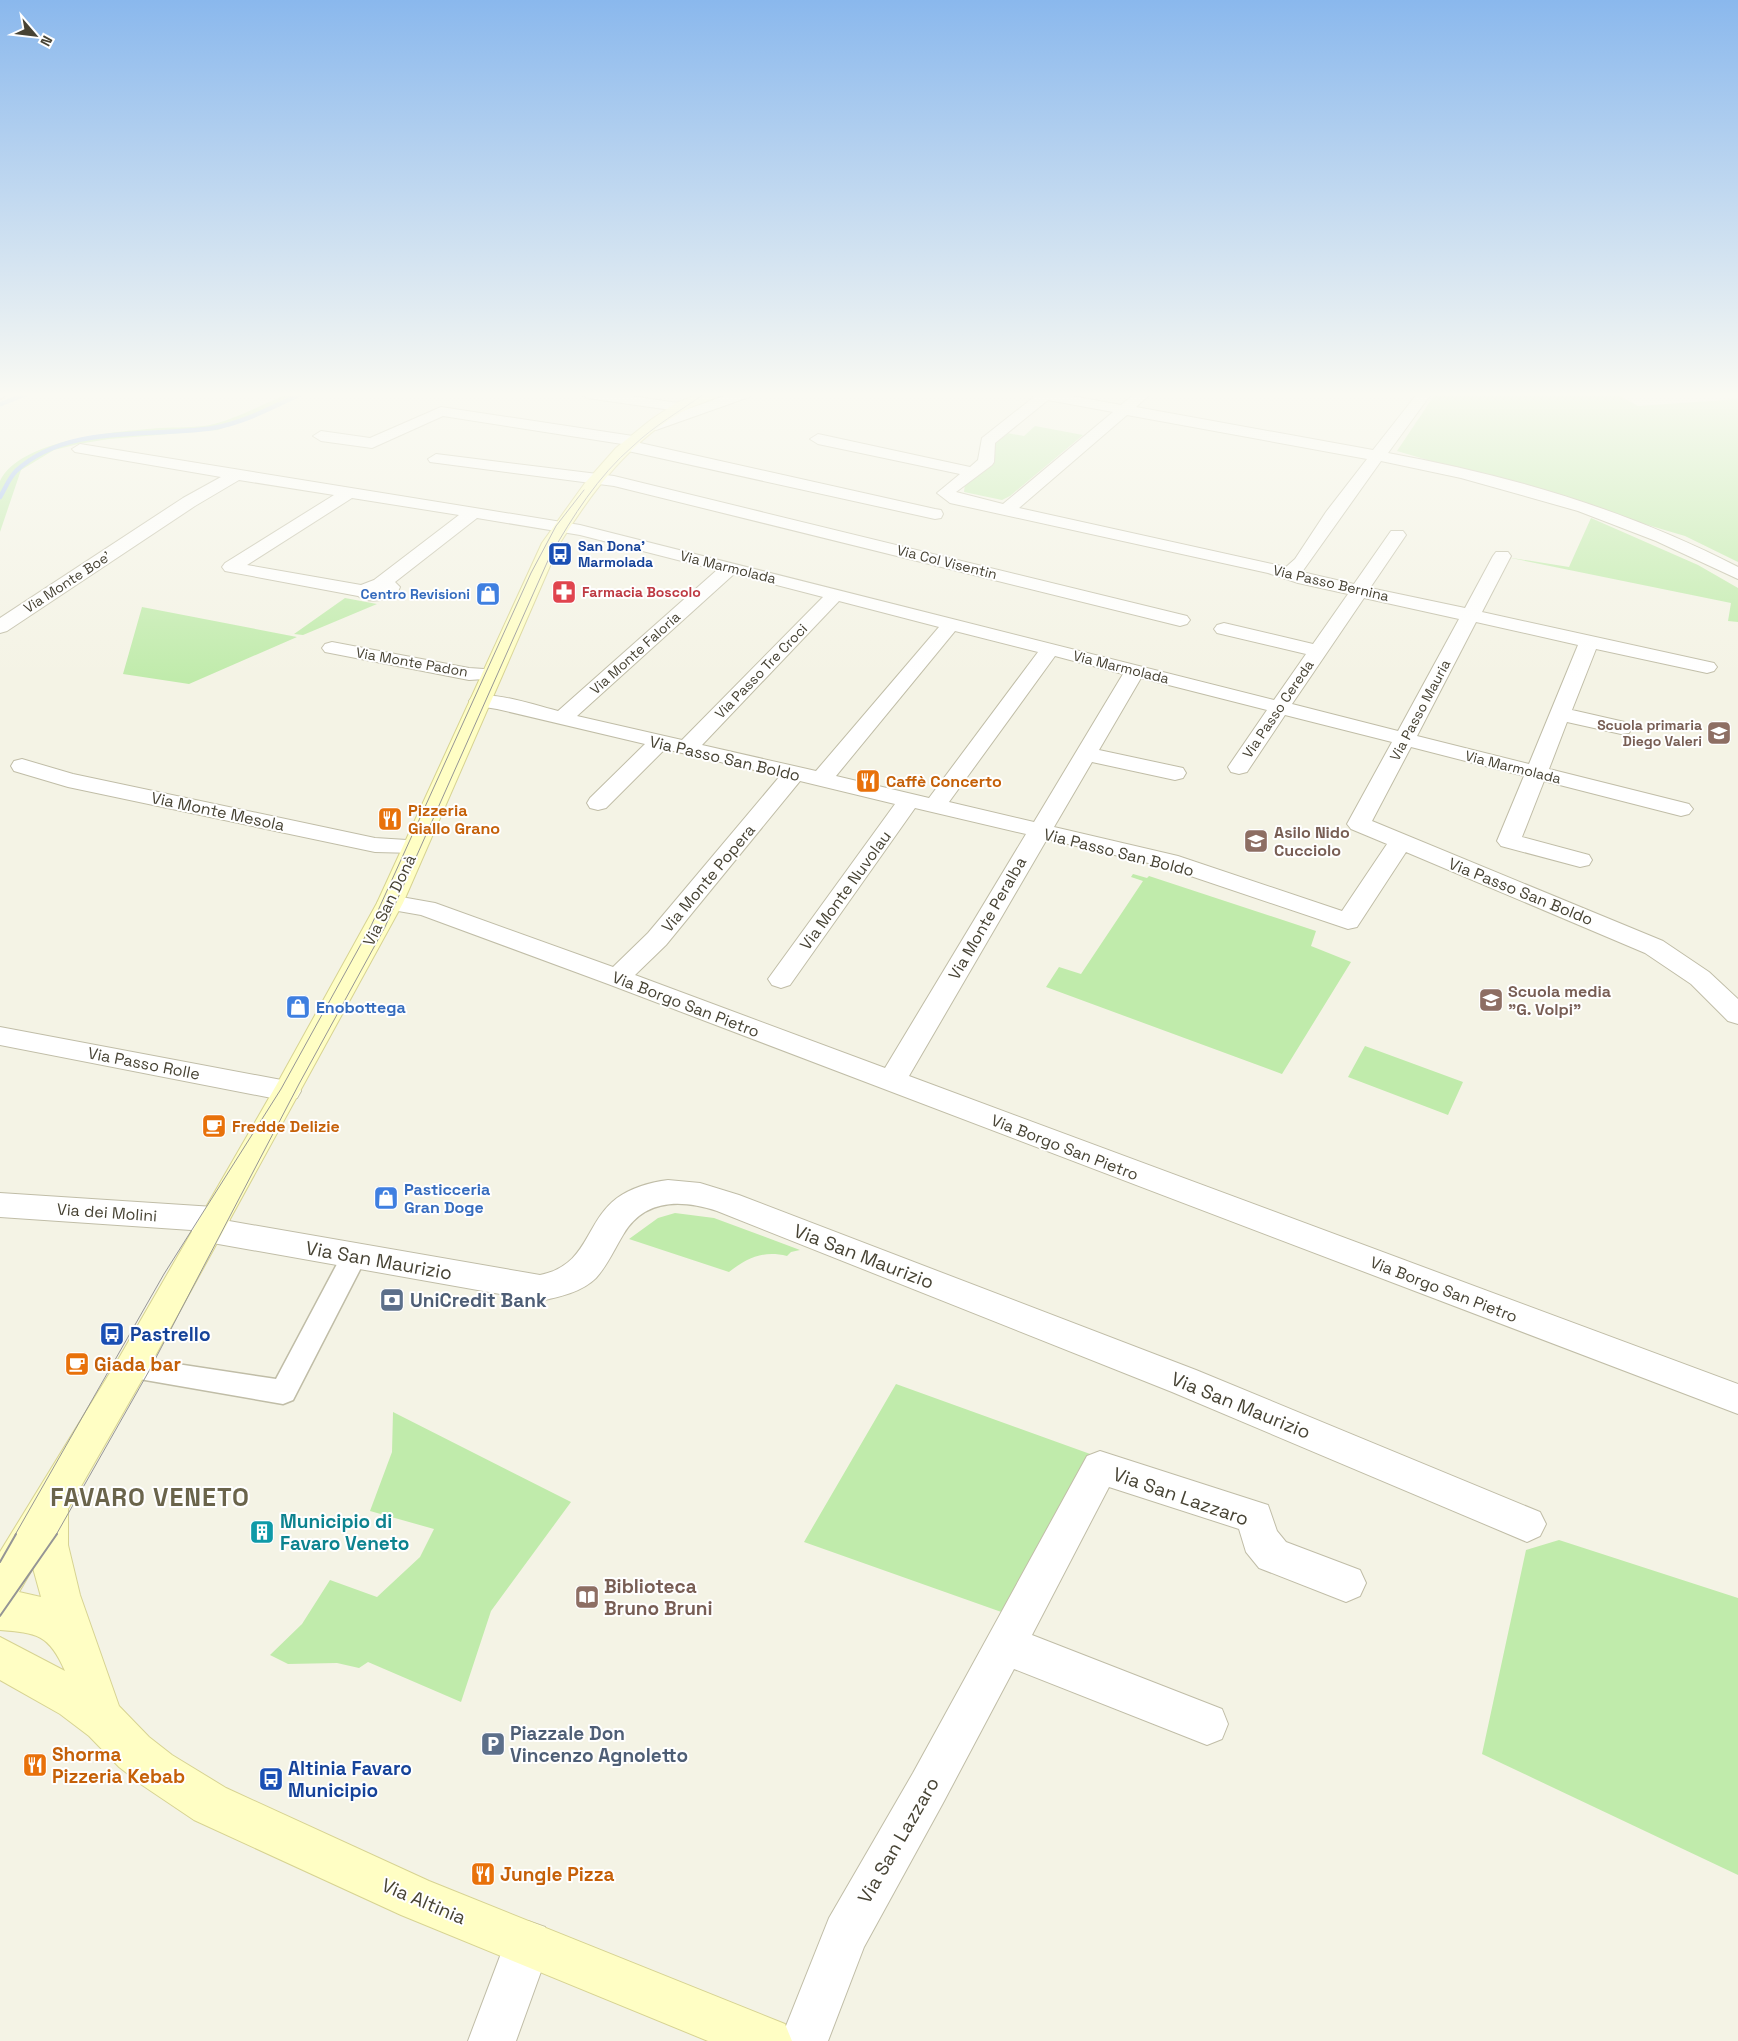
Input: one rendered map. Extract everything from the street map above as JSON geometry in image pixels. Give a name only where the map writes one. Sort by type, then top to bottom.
[{"type":"main road","name":"Via San Donà","points":[[0,1588],[52,1504],[131,1368],[390,903],[536,573],[561,527],[589,489]]},
{"type":"main road","points":[[52,1504],[48,1535],[50,1559],[104,1721]]},
{"type":"main road","points":[[0,1611],[24,1612],[45,1618],[62,1631],[81,1655]]},
{"type":"main road","points":[[0,1657],[54,1686],[104,1721]]},
{"type":"main road","name":"Via Altinia","points":[[104,1721],[134,1752],[157,1770],[210,1804],[387,1886],[768,2041]]},
{"type":"street","name":"Via Monte Boe'","points":[[0,627],[211,489]]},
{"type":"street","points":[[327,489],[561,527]]},
{"type":"street","name":"Via Col Visentin","points":[[644,489],[1180,620]]},
{"type":"street","points":[[827,489],[935,514]]},
{"type":"street","points":[[920,526],[956,499],[945,493],[950,489]]},
{"type":"street","points":[[1006,510],[1030,489]]},
{"type":"street","points":[[1290,574],[1302,562],[1332,516],[1353,489]]},
{"type":"street","points":[[1522,489],[1583,507],[1682,546],[1738,574]]},
{"type":"street","points":[[349,493],[232,568],[348,589],[372,587],[473,513]]},
{"type":"street","name":"Via Passo Bernina","points":[[956,499],[1707,667]]},
{"type":"street","name":"Via Marmolada","points":[[561,527],[835,594],[1680,809]]},
{"type":"street","name":"Via Passo Cereda","points":[[1239,767],[1358,590],[1397,536]]},
{"type":"street","points":[[890,548],[905,537]]},
{"type":"street","name":"Via Passo Mauria","points":[[1401,842],[1358,824],[1502,556]]},
{"type":"street","name":"Via Monte Faloria","points":[[561,719],[730,568]]},
{"type":"street","name":"Via Passo Tre Croci","points":[[686,748],[835,594]]},
{"type":"street","points":[[821,780],[951,624]]},
{"type":"street","name":"Via Passo Cereda","points":[[1224,629],[1318,651]]},
{"type":"street","points":[[1580,860],[1509,841],[1589,641]]},
{"type":"street","name":"Via Monte Padon","points":[[332,648],[469,674],[492,674]]},
{"type":"street","points":[[934,807],[1050,649]]},
{"type":"street","name":"Via Monte Peralba","points":[[891,1082],[1037,832],[1135,670]]},
{"type":"street","name":"Via Passo San Boldo","points":[[479,701],[497,703],[1037,832],[1169,861],[1348,921],[1401,842],[1654,947],[1693,973],[1720,995],[1738,1015]]},
{"type":"street","points":[[1560,714],[1621,728]]},
{"type":"street","points":[[598,803],[660,742]]},
{"type":"street","points":[[1084,754],[1175,773]]},
{"type":"street","name":"Via Monte Mesola","points":[[22,766],[68,780],[375,845],[415,846]]},
{"type":"street","name":"Via Monte Popera","points":[[617,978],[657,939],[794,774]]},
{"type":"street","name":"Via Monte Nuvolau","points":[[781,979],[909,801]]},
{"type":"street","name":"Via Borgo San Pietro","points":[[390,903],[426,908],[617,978],[1738,1399]]},
{"type":"street","name":"Via Passo Rolle","points":[[0,1036],[287,1091]]},
{"type":"street","name":"Via San Maurizio","points":[[210,1224],[354,1256],[540,1288],[554,1286],[572,1278],[585,1268],[616,1218],[628,1205],[644,1197],[664,1192],[682,1191],[703,1195],[728,1203],[1184,1381],[1527,1524]]},
{"type":"street","name":"Via dei Molini","points":[[0,1205],[210,1224]]},
{"type":"street","points":[[131,1368],[283,1392],[354,1256]]},
{"type":"street","name":"Via San Lazzaro","points":[[804,2041],[845,1934],[928,1788],[1100,1468],[1255,1517],[1260,1539],[1273,1555],[1346,1583]]},
{"type":"street","points":[[1005,1645],[1207,1724]]},
{"type":"street","points":[[492,2041],[528,1944]]},
{"type":"green space","points":[[0,489],[14,489],[0,532]]},
{"type":"green space","points":[[964,489],[1018,489],[1002,500],[964,492]]},
{"type":"green space","points":[[1527,489],[1738,489],[1738,562],[1685,536]]},
{"type":"green space","points":[[1591,518],[1698,565],[1738,588],[1738,622],[1728,621],[1731,603],[1506,557],[1569,567]]},
{"type":"green space","points":[[345,598],[377,604],[303,635],[294,634]]},
{"type":"green space","points":[[142,607],[297,637],[189,684],[123,674]]},
{"type":"green space","points":[[1133,874],[1147,878],[1149,876],[1316,931],[1311,946],[1351,962],[1282,1074],[1046,987],[1059,967],[1081,974],[1143,881],[1131,877]]},
{"type":"green space","points":[[1365,1046],[1463,1082],[1448,1115],[1348,1077]]},
{"type":"green space","points":[[675,1213],[714,1218],[800,1250],[791,1252],[787,1256],[770,1254],[756,1256],[729,1272],[629,1239],[658,1218]]},
{"type":"green space","points":[[896,1384],[1093,1455],[1007,1614],[804,1542]]},
{"type":"green space","points":[[393,1412],[571,1502],[491,1611],[461,1702],[368,1662],[359,1668],[337,1663],[288,1664],[270,1655],[302,1624],[330,1580],[377,1597],[420,1557],[434,1529],[370,1511],[392,1452]]},
{"type":"green space","points":[[1559,1540],[1738,1598],[1738,1875],[1482,1754],[1526,1550]]},
{"type":"waterway","points":[[0,497],[4,489]]},
{"type":"tram line","points":[[56,1535],[149,1371],[299,1084],[385,927],[550,556],[593,489]]},
{"type":"tram line","points":[[15,1535],[164,1274],[281,1089],[371,926],[531,573],[556,526],[584,490]]},
{"type":"tram line","points":[[0,1562],[16,1534]]},
{"type":"tram line","points":[[0,1616],[57,1534]]},
{"type":"place","name":"San Dona' Marmolada","points":[[560,554]]},
{"type":"place","name":"Farmacia Boscolo","points":[[564,592]]},
{"type":"place","name":"Centro Revisioni","points":[[488,594]]},
{"type":"place","name":"Scuola primaria Diego Valeri","points":[[1719,733]]},
{"type":"place","name":"Caffè Concerto","points":[[868,781]]},
{"type":"place","name":"Pizzeria Giallo Grano","points":[[390,819]]},
{"type":"place","name":"Asilo Nido Cucciolo","points":[[1256,841]]},
{"type":"place","name":"Scuola media \"G. Volpi\"","points":[[1491,1000]]},
{"type":"place","name":"Enobottega","points":[[298,1007]]},
{"type":"place","name":"Fredde Delizie","points":[[214,1126]]},
{"type":"place","name":"Pasticceria Gran Doge","points":[[386,1198]]},
{"type":"place","name":"UniCredit Bank","points":[[392,1300]]},
{"type":"place","name":"Pastrello","points":[[112,1334]]},
{"type":"place","name":"Giada bar","points":[[77,1364]]},
{"type":"place","name":"Municipio di Favaro Veneto","points":[[262,1532]]},
{"type":"place","name":"Biblioteca Bruno Bruni","points":[[587,1597]]},
{"type":"place","name":"Piazzale Don Vincenzo Agnoletto","points":[[493,1744]]},
{"type":"place","name":"Shorma Pizzeria Kebab","points":[[35,1765]]},
{"type":"place","name":"Altinia Favaro Municipio","points":[[271,1779]]},
{"type":"place","name":"Jungle Pizza","points":[[483,1874]]},
{"type":"district","name":"FAVARO VENETO","points":[[150,1497]]}]
